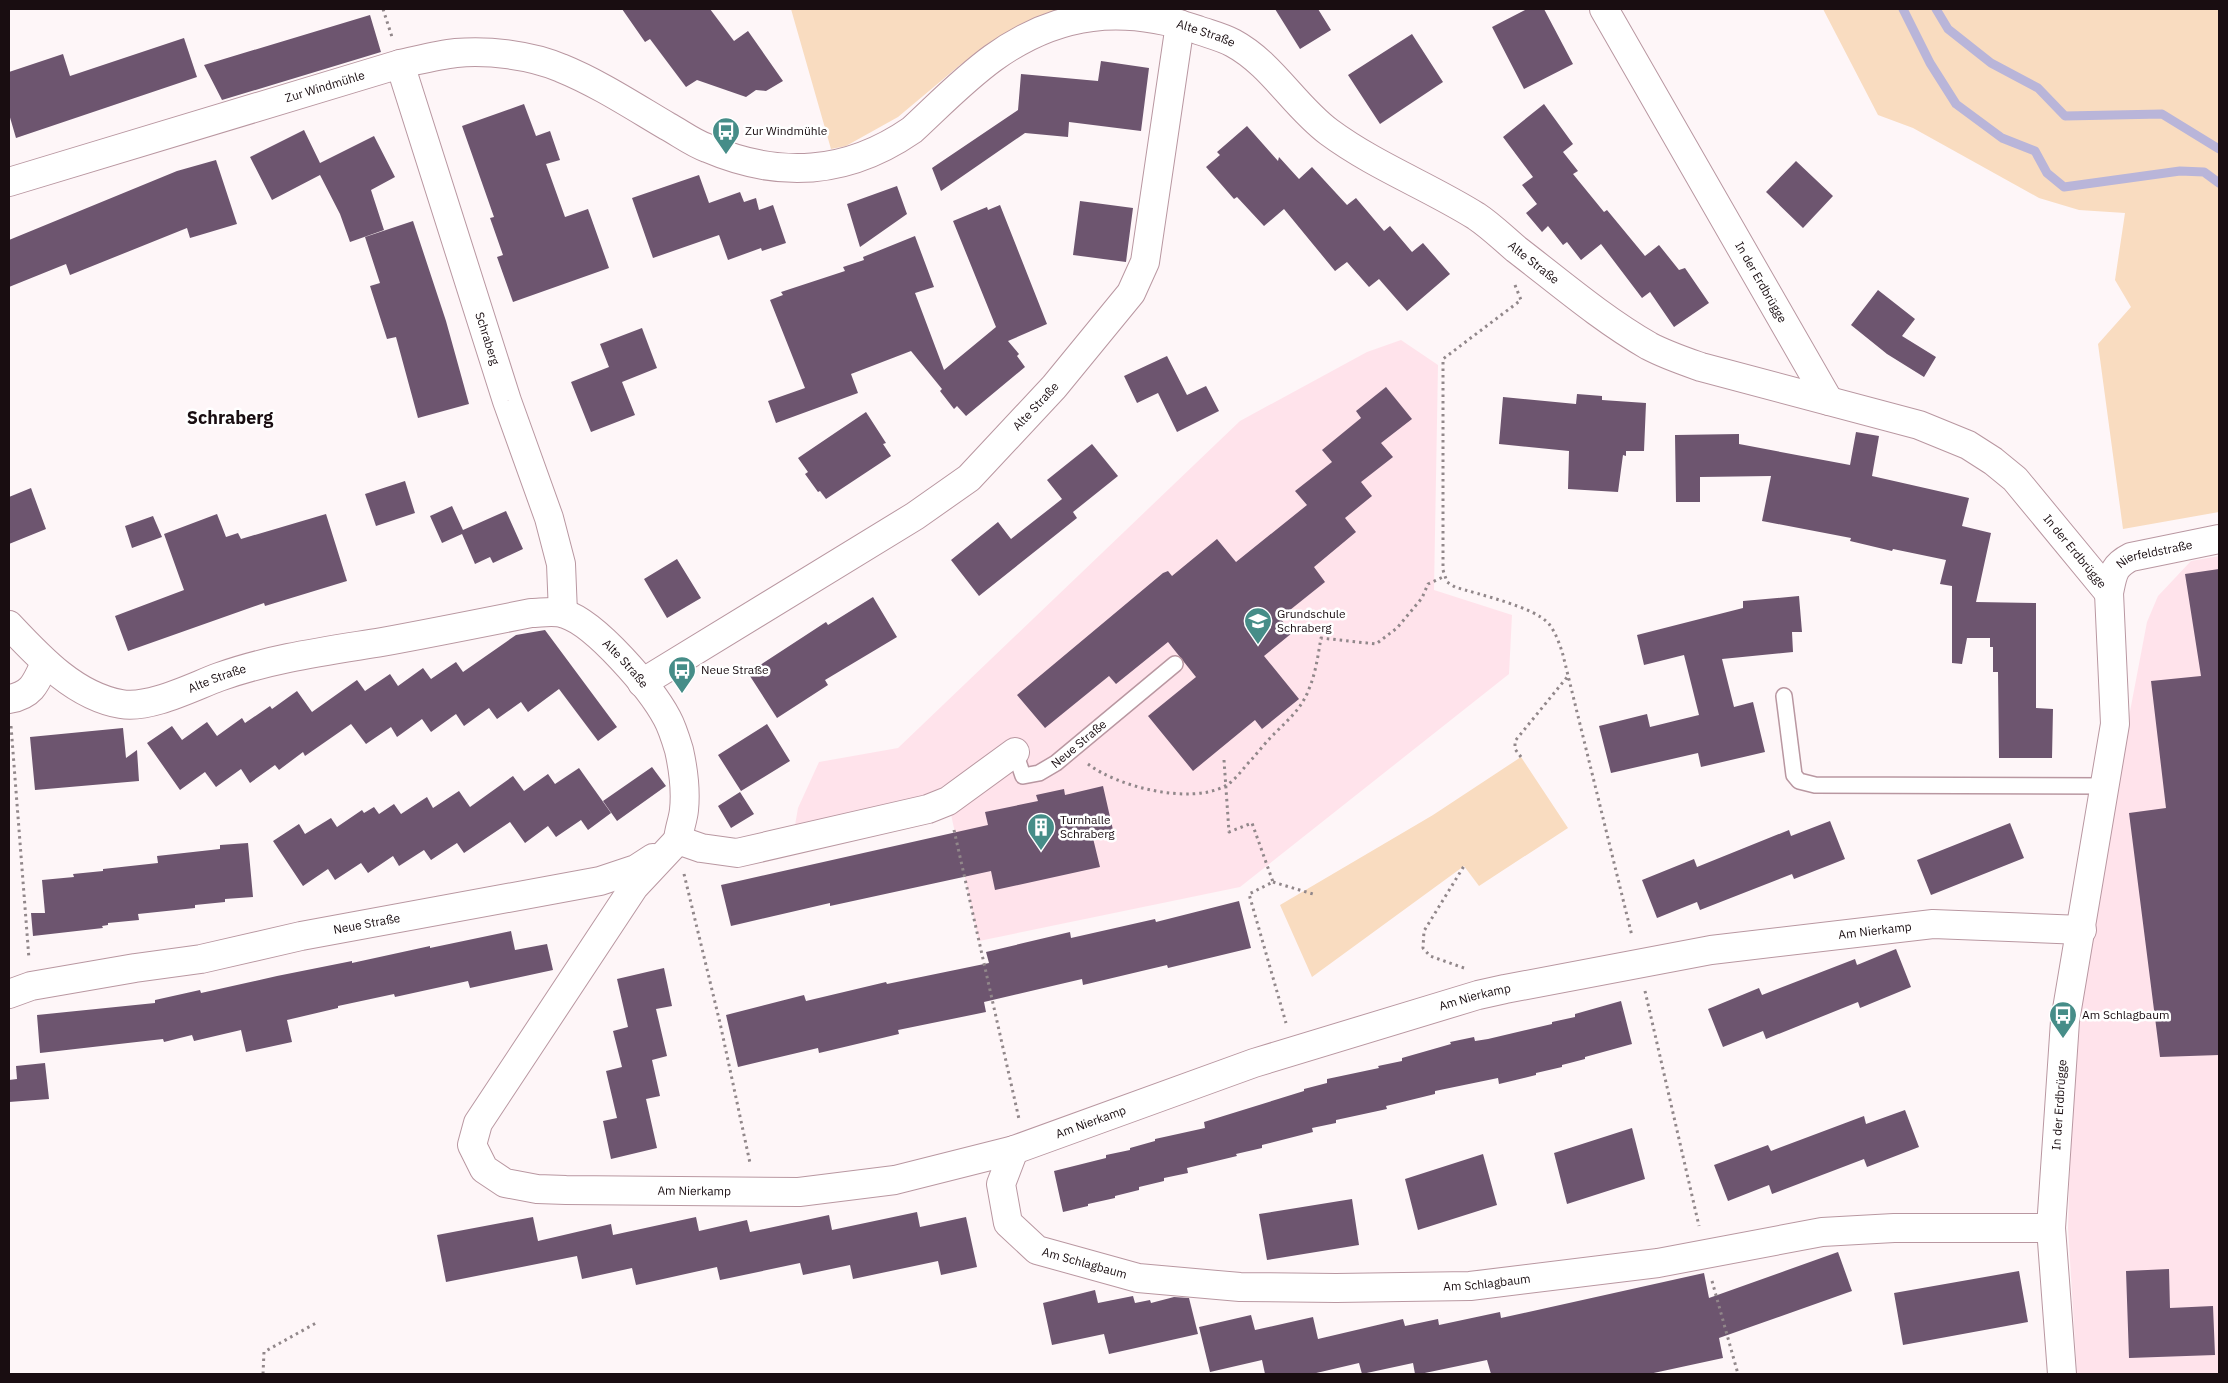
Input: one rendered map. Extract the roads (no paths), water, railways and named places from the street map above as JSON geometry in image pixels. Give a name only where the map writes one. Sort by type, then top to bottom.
[{"type":"street","name":"In der Erdbrügge","points":[[1604,9],[1829,401],[1919,425],[1968,446],[1993,461],[2015,479],[2039,505],[2109,593],[2115,724],[2063,1039],[2052,1228],[2062,1374]]},
{"type":"street","name":"Zur Windmühle","points":[[9,182],[400,64],[457,53],[514,55],[560,67],[615,95],[706,148],[748,162],[772,167],[808,169],[847,163],[888,146],[912,130],[992,58],[1044,30],[1076,20],[1118,14],[1141,15],[1180,24]]},
{"type":"street","name":"Alte Straße","points":[[9,625],[45,663],[100,700],[124,705],[149,703],[237,671],[281,659],[531,613],[563,613],[580,620],[602,638],[642,683],[915,516],[969,478],[1054,387],[1131,293],[1145,262],[1180,24],[1233,43],[1263,65],[1310,116],[1331,133],[1382,165],[1476,216],[1586,302],[1650,346],[1670,356],[1701,367],[1829,401]]},
{"type":"street","name":"Schraberg","points":[[400,64],[507,401],[550,518],[562,564],[563,613]]},
{"type":"street","name":"Nierfeldstraße","points":[[2109,593],[2113,574],[2120,563],[2131,557],[2219,539]]},
{"type":"street","points":[[10,710],[36,682],[45,663]]},
{"type":"street","points":[[642,683],[667,718],[679,750],[684,781],[684,811],[678,840]]},
{"type":"street","name":"Neue Straße","points":[[20,990],[135,968],[200,958],[301,936],[600,881],[636,869],[678,840],[701,848],[738,853],[928,809],[948,801],[1015,752]]},
{"type":"street","name":"Am Nierkamp","points":[[678,840],[634,887],[478,1122],[472,1145],[484,1169],[505,1184],[537,1189],[799,1192],[896,1180],[1014,1150],[1294,1050],[1478,994],[1711,950],[1933,924],[2082,930]]},
{"type":"street","name":"Am Schlagbaum","points":[[1014,1150],[1001,1184],[1008,1223],[1037,1250],[1138,1278],[1240,1287],[1470,1286],[1706,1255],[1822,1232],[1894,1228],[2052,1228]]},
{"type":"lane","name":"Neue Straße","points":[[1015,752],[1023,776],[1039,774],[1072,751],[1176,664]]},
{"type":"lane","points":[[1784,696],[1794,775],[1799,781],[1815,786],[2105,786]]},
{"type":"waterway","points":[[1903,9],[1930,63],[1956,104],[2002,138],[2035,151],[2047,173],[2064,187],[2180,171],[2204,172],[2219,183]]},
{"type":"waterway","points":[[1936,9],[1948,29],[1991,63],[2038,88],[2065,116],[2162,114],[2219,149]]},
{"type":"place","name":"Zur Windmühle","points":[[726,155]]},
{"type":"place","name":"Grundschule Schraberg","points":[[1258,645]]},
{"type":"place","name":"Neue Straße","points":[[682,694]]},
{"type":"place","name":"Turnhalle Schraberg","points":[[1041,851]]},
{"type":"place","name":"Am Schlagbaum","points":[[2063,1039]]},
{"type":"district","name":"Schraberg","points":[[230,418]]}]
